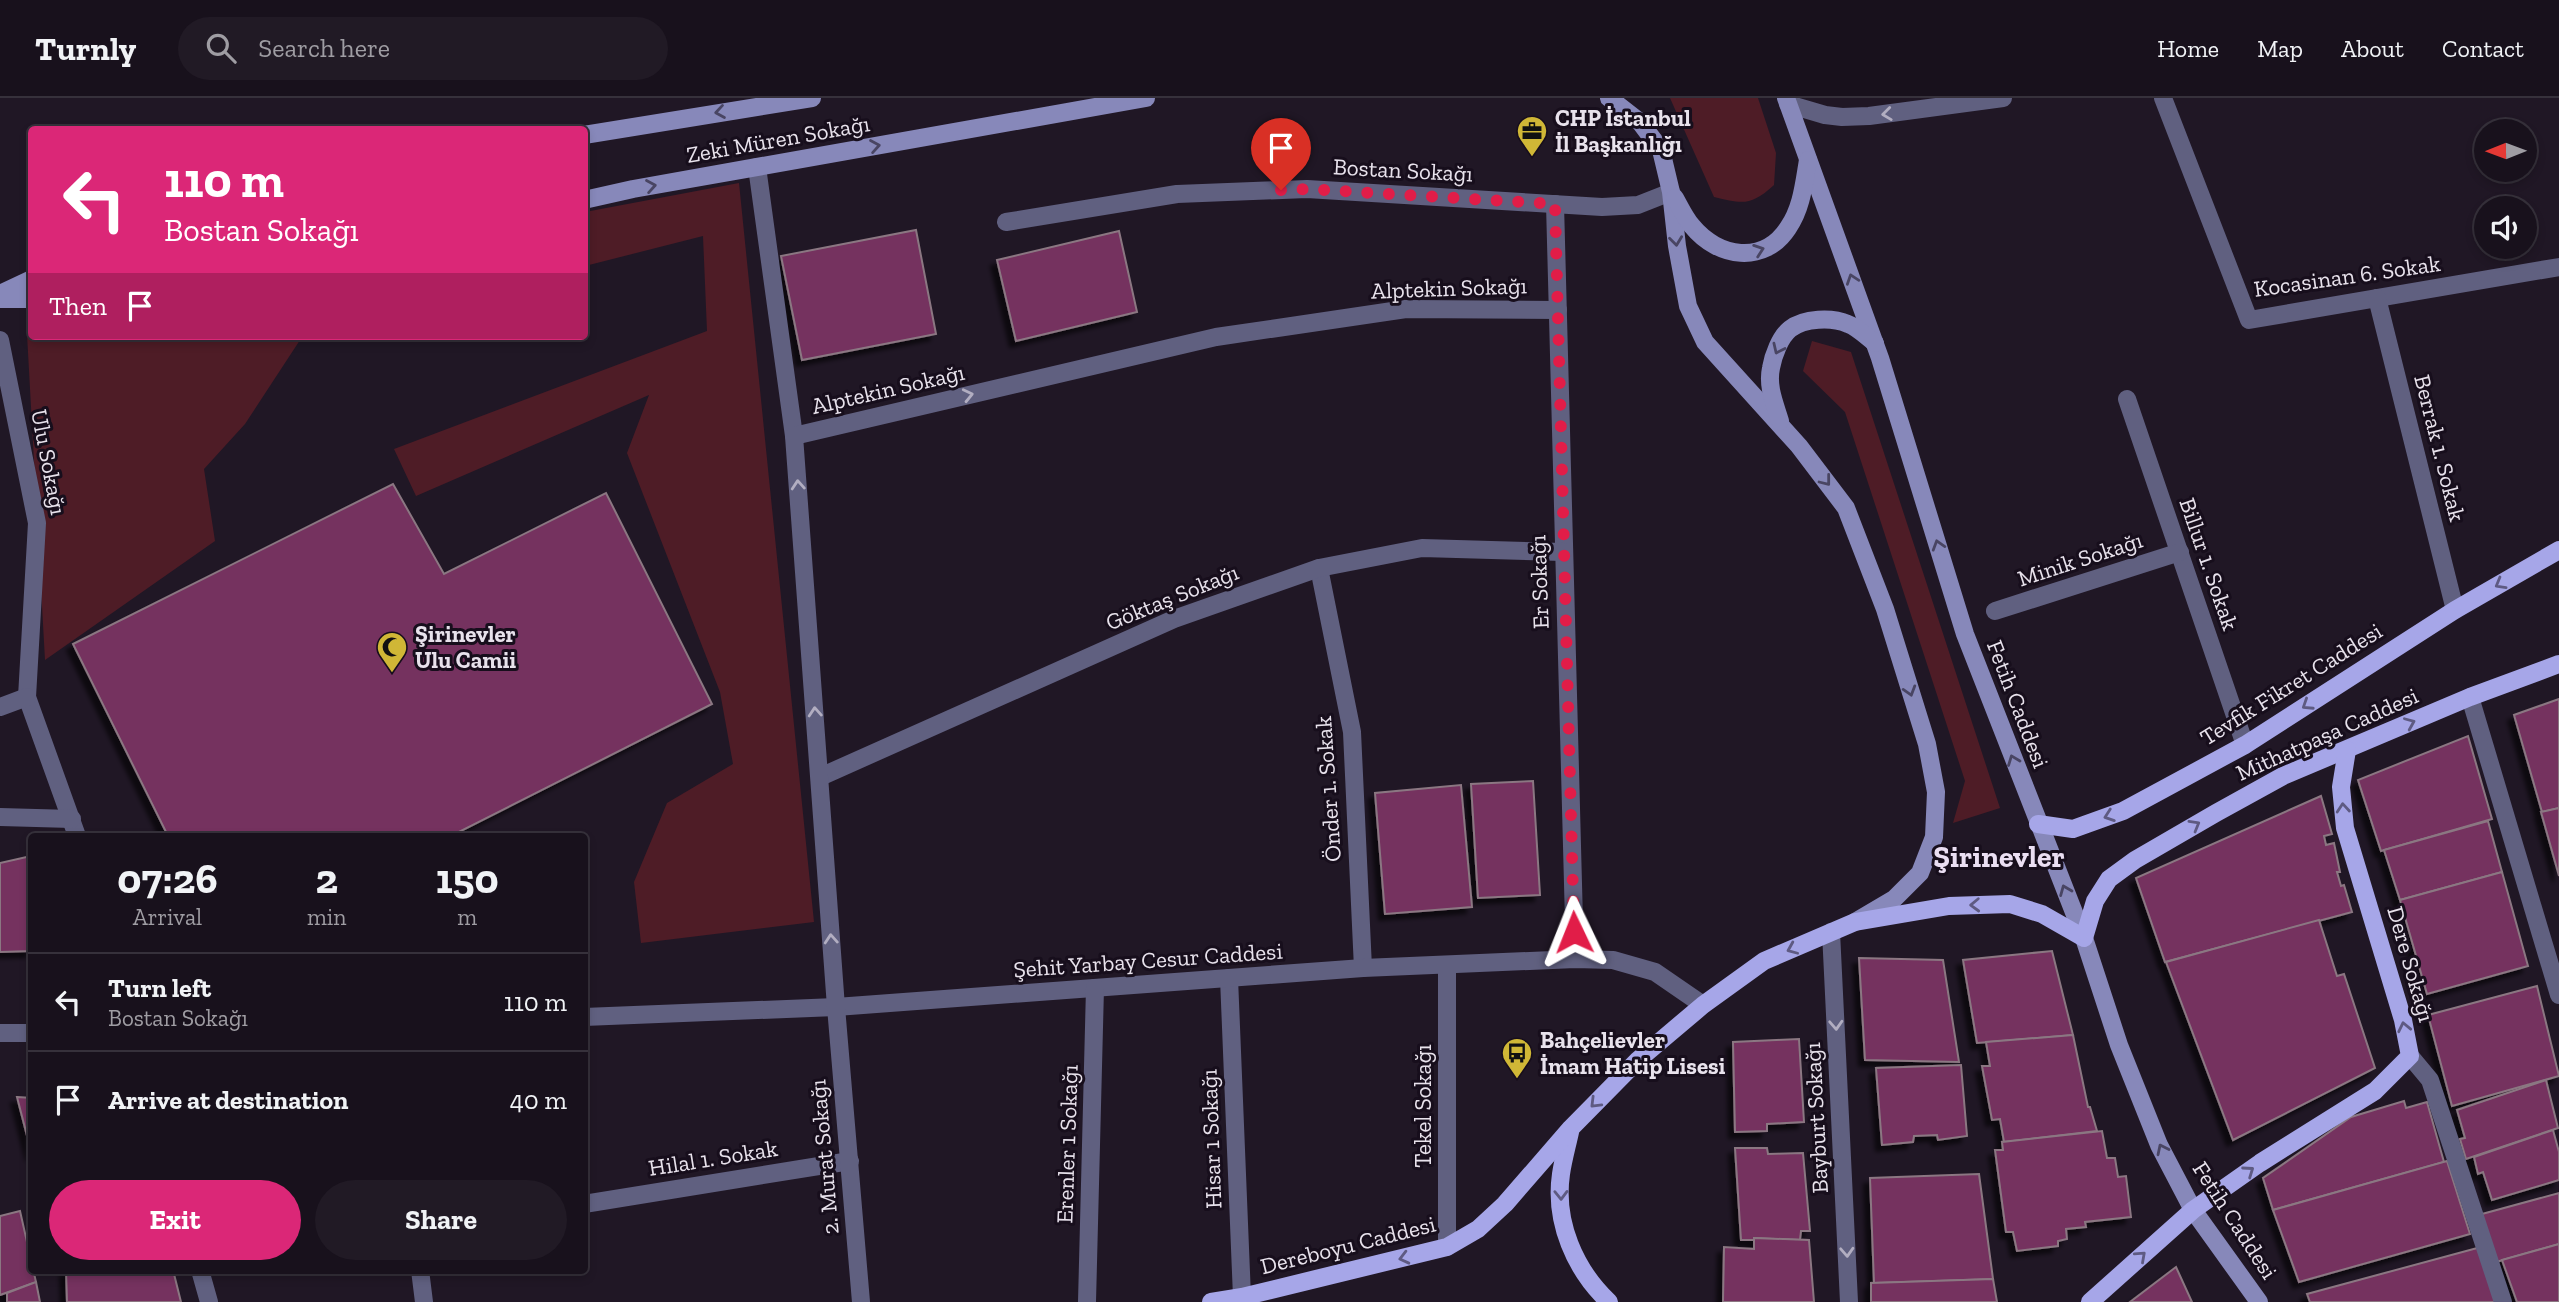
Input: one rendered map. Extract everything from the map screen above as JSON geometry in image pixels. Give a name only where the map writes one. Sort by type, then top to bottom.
[{"type":"main road","name":"Tevfik Fikret Caddesi","points":[[2038,824],[2073,829],[2123,811],[2245,745],[2455,610],[2559,550]]},
{"type":"main road","name":"Mithatpaşa Caddesi","points":[[2084,938],[2095,901],[2109,878],[2135,860],[2283,776],[2470,697],[2559,664]]},
{"type":"main road","name":"Dere Sokağı","points":[[2193,1210],[2260,1163],[2375,1091],[2410,1056],[2403,1020],[2345,828],[2341,787],[2347,750]]},
{"type":"main road","name":"Dereboyu Caddesi","points":[[1211,1302],[1242,1297],[1447,1247],[1478,1228],[1505,1204],[1571,1128],[1639,1060],[1703,1005],[1764,961],[1831,932],[1855,922],[1949,906],[2010,904],[2042,914],[2084,938]]},
{"type":"main road","points":[[1571,1128],[1560,1176],[1561,1216],[1574,1258],[1598,1292],[1609,1302]]},
{"type":"main road","points":[[2090,1302],[2193,1210]]},
{"type":"street","name":"Zeki Müren Sokağı","points":[[588,134],[812,98]]},
{"type":"street","name":"Zeki Müren Sokağı","points":[[588,199],[1146,98]]},
{"type":"street","points":[[1609,98],[1640,122],[1661,150],[1671,192],[1688,306],[1705,342],[1783,428],[1846,508],[1885,609],[1927,744],[1936,792],[1934,837],[1920,873],[1894,899],[1855,922]]},
{"type":"street","points":[[1787,101],[1825,115],[1842,117],[2003,98]]},
{"type":"street","name":"Kocasinan 6. Sokak","points":[[2163,98],[2249,320],[2559,267]]},
{"type":"street","name":"Fetih Caddesi","points":[[1787,101],[1875,343],[1965,634],[2084,938],[2119,1045],[2154,1133],[2193,1210],[2259,1302]]},
{"type":"street","points":[[1671,192],[1692,227],[1713,246],[1730,253],[1750,254],[1770,247],[1788,228],[1800,204],[1808,160]]},
{"type":"street","points":[[757,167],[794,436]]},
{"type":"street","name":"Bostan Sokağı","points":[[1006,222],[1177,194],[1307,189],[1602,207],[1638,205],[1671,192]]},
{"type":"street","name":"Er Sokağı","points":[[1555,204],[1574,959]]},
{"type":"street","points":[[0,296],[28,281]]},
{"type":"street","points":[[0,296],[28,299]]},
{"type":"street","name":"Berrak 1. Sokak","points":[[2377,298],[2455,610]]},
{"type":"street","name":"Alptekin Sokağı","points":[[836,1007],[794,436],[1216,337],[1406,309],[1558,310]]},
{"type":"street","points":[[1783,428],[1771,392],[1770,369],[1788,330],[1804,322],[1825,320],[1849,324],[1875,343]]},
{"type":"street","name":"Ulu Sokağı","points":[[0,340],[37,523],[27,697],[74,828]]},
{"type":"street","name":"Billur 1. Sokak","points":[[2127,399],[2245,745]]},
{"type":"street","name":"Göktaş Sokağı","points":[[820,777],[1174,619],[1319,568],[1422,548],[1563,552]]},
{"type":"street","name":"Minik Sokağı","points":[[1995,611],[2180,552]]},
{"type":"street","name":"Önder 1. Sokak","points":[[1319,568],[1352,732],[1363,968]]},
{"type":"street","points":[[0,706],[27,697]]},
{"type":"street","points":[[2470,697],[2559,995]]},
{"type":"street","points":[[0,817],[74,828]]},
{"type":"street","name":"Bayburt Sokağı","points":[[1831,932],[1849,1302]]},
{"type":"street","name":"Şehit Yarbay Cesur Caddesi","points":[[588,1017],[836,1007],[1363,968],[1574,959],[1613,960],[1655,972],[1703,1005]]},
{"type":"street","name":"Tekel Sokağı","points":[[1447,966],[1447,1247]]},
{"type":"street","name":"Hisar 1 Sokağı","points":[[1229,978],[1242,1297]]},
{"type":"street","name":"Erenler 1 Sokağı","points":[[1087,1302],[1095,988]]},
{"type":"street","name":"2. Murat Sokağı","points":[[836,1007],[861,1302]]},
{"type":"street","points":[[0,1033],[28,1033]]},
{"type":"street","points":[[2410,1056],[2430,1080],[2503,1302]]},
{"type":"street","name":"Hilal 1. Sokak","points":[[588,1203],[850,1161]]},
{"type":"street","points":[[201,1274],[209,1302]]},
{"type":"street","points":[[420,1274],[424,1302]]},
{"type":"shaded area","points":[[1670,98],[1758,98],[1776,153],[1774,185],[1759,197],[1746,202],[1714,197]]},
{"type":"shaded area","points":[[739,183],[814,922],[641,943],[634,882],[667,803],[733,764],[720,692],[627,453],[649,395],[416,496],[394,449],[707,331],[703,236],[588,265],[588,211]]},
{"type":"shaded area","points":[[26,316],[28,340],[300,340],[245,424],[204,469],[215,541],[45,660]]},
{"type":"shaded area","points":[[1812,341],[1851,352],[2000,808],[1953,823],[1965,781],[1845,412],[1803,371]]},
{"type":"building","points":[[916,230],[936,334],[802,360],[781,256]]},
{"type":"building","points":[[1119,231],[1137,312],[1016,341],[997,260]]},
{"type":"building","name":"Şirinevler Ulu Camii","points":[[393,484],[444,574],[606,493],[712,704],[457,833],[167,833],[73,644]]},
{"type":"building","points":[[2559,699],[2559,808],[2542,812],[2514,715]]},
{"type":"building","points":[[2468,736],[2492,819],[2381,851],[2358,780]]},
{"type":"building","points":[[1533,781],[1540,895],[1478,898],[1471,784]]},
{"type":"building","points":[[1461,785],[1472,907],[1385,914],[1375,793]]},
{"type":"building","points":[[2321,796],[2332,834],[2324,836],[2326,845],[2334,843],[2340,872],[2337,872],[2352,912],[2165,962],[2136,878]]},
{"type":"building","points":[[2559,808],[2559,876],[2541,812]]},
{"type":"building","points":[[2488,821],[2502,872],[2400,900],[2384,850]]},
{"type":"building","points":[[28,857],[28,951],[0,952],[0,863]]},
{"type":"building","points":[[2502,872],[2528,966],[2427,994],[2400,900]]},
{"type":"building","points":[[2319,920],[2337,976],[2344,974],[2375,1068],[2233,1140],[2166,962]]},
{"type":"building","points":[[2052,951],[2073,1035],[1977,1043],[1963,960]]},
{"type":"building","points":[[1859,958],[1943,960],[1959,1062],[1865,1060]]},
{"type":"building","points":[[2537,986],[2559,1076],[2452,1106],[2428,1015]]},
{"type":"building","points":[[2073,1035],[2088,1107],[2097,1131],[2004,1142],[2000,1119],[1992,1120],[1982,1066],[1990,1066],[1986,1042]]},
{"type":"building","points":[[1799,1039],[1804,1122],[1767,1124],[1767,1131],[1735,1132],[1733,1042]]},
{"type":"building","points":[[1961,1065],[1967,1136],[1938,1140],[1937,1135],[1914,1136],[1913,1142],[1882,1145],[1876,1068]]},
{"type":"building","points":[[2546,1080],[2558,1128],[2466,1159],[2460,1139],[2465,1138],[2457,1110]]},
{"type":"building","points":[[17,1097],[28,1098],[28,1140]]},
{"type":"building","points":[[2404,1101],[2406,1108],[2427,1102],[2444,1162],[2273,1210],[2263,1178],[2351,1117]]},
{"type":"building","points":[[2553,1130],[2559,1152],[2559,1180],[2492,1200],[2483,1172],[2478,1174],[2474,1157]]},
{"type":"building","points":[[2102,1131],[2107,1158],[2115,1158],[2118,1177],[2126,1176],[2131,1217],[2085,1222],[2086,1227],[2066,1229],[2067,1239],[2058,1241],[2058,1246],[2017,1251],[2013,1232],[2006,1232],[1995,1150],[2003,1150],[2002,1142]]},
{"type":"building","points":[[1735,1148],[1767,1148],[1768,1154],[1803,1153],[1810,1231],[1801,1231],[1800,1240],[1741,1240]]},
{"type":"building","points":[[2447,1161],[2470,1234],[2299,1282],[2273,1210]]},
{"type":"building","points":[[1979,1174],[1993,1279],[1874,1283],[1870,1178]]},
{"type":"building","points":[[2559,1193],[2559,1244],[2496,1262],[2482,1214]]},
{"type":"building","points":[[20,1211],[28,1246],[28,1274],[34,1274],[36,1282],[0,1295],[0,1216]]},
{"type":"building","points":[[1754,1238],[1809,1240],[1814,1302],[1723,1302],[1724,1247],[1754,1249]]},
{"type":"building","points":[[2559,1244],[2559,1302],[2517,1302],[2502,1260]]},
{"type":"building","points":[[2481,1247],[2500,1302],[2310,1302],[2307,1294]]},
{"type":"building","points":[[2176,1267],[2192,1302],[2130,1302]]},
{"type":"building","points":[[66,1274],[174,1274],[181,1302],[67,1302]]},
{"type":"building","points":[[1993,1279],[1997,1302],[1871,1302],[1871,1283]]},
{"type":"building","points":[[36,1282],[40,1302],[7,1302],[7,1293]]},
{"type":"place","name":"CHP İstanbul İl Başkanlığı","points":[[1532,158]]},
{"type":"place","name":"Şirinevler Ulu Camii","points":[[392,674]]},
{"type":"place","name":"Bahçelievler İmam Hatip Lisesi","points":[[1517,1080]]},
{"type":"district","name":"Şirinevler","points":[[1999,857]]},
{"type":"route","points":[[1281,190],[1307,189],[1555,204],[1574,932]]}]
